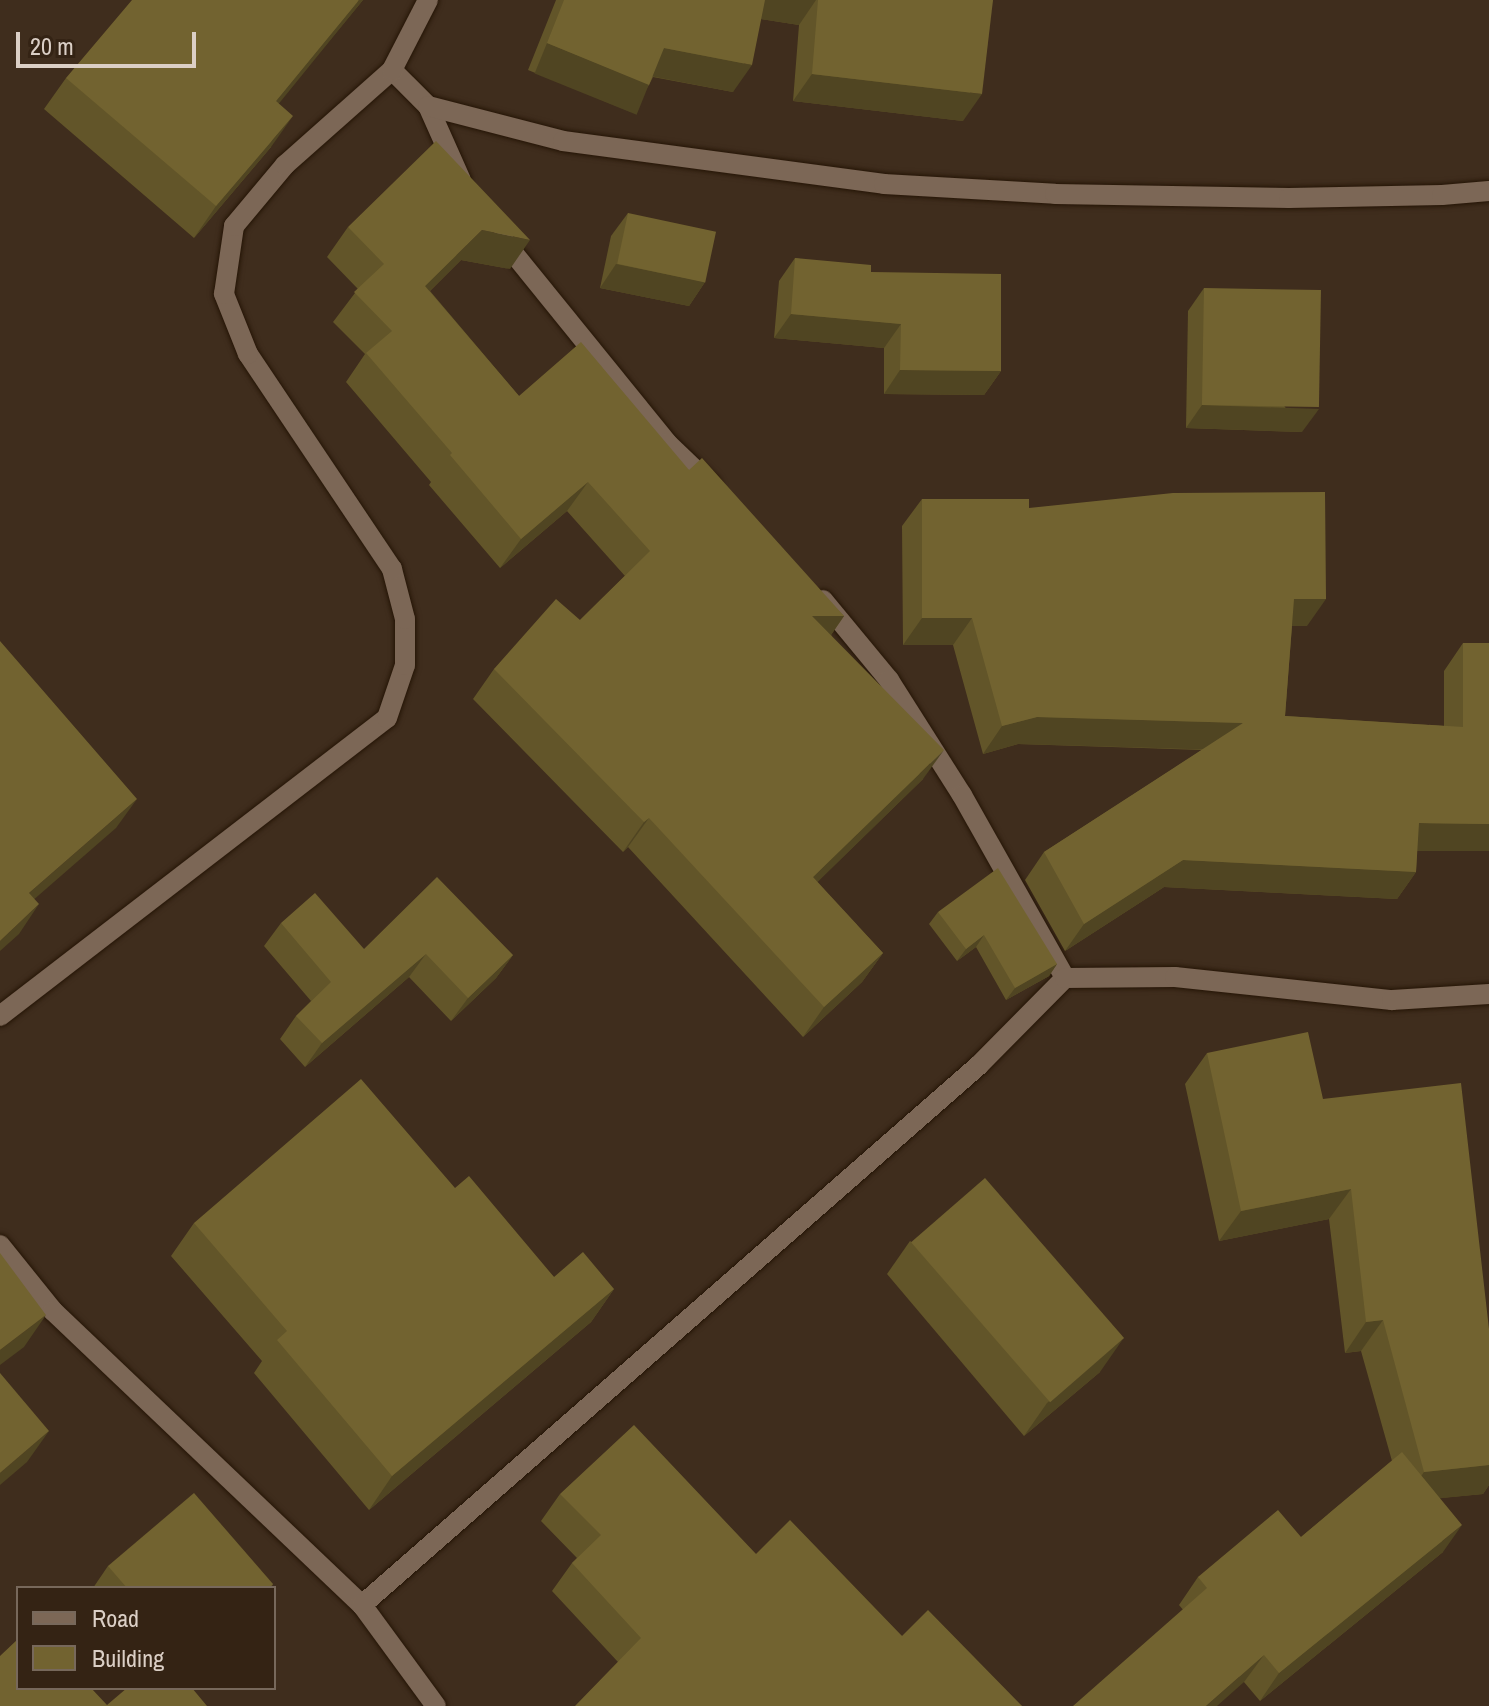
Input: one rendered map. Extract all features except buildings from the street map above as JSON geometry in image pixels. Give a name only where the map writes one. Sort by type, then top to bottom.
[{"type":"street","points":[[0,1016],[387,718],[405,665],[405,619],[392,569],[248,354],[224,294],[234,226],[285,165],[392,70],[428,0]]},
{"type":"street","points":[[392,70],[428,106],[468,197]]},
{"type":"street","points":[[428,106],[563,141],[884,184],[1055,194],[1289,198],[1489,191]]},
{"type":"street","points":[[487,220],[667,443],[725,498]]},
{"type":"street","points":[[813,587],[889,680],[962,795],[1065,978]]},
{"type":"street","points":[[362,1605],[979,1065],[1065,978],[1175,977],[1392,1000],[1489,994]]},
{"type":"street","points":[[0,1245],[53,1311],[362,1605],[436,1706]]}]
